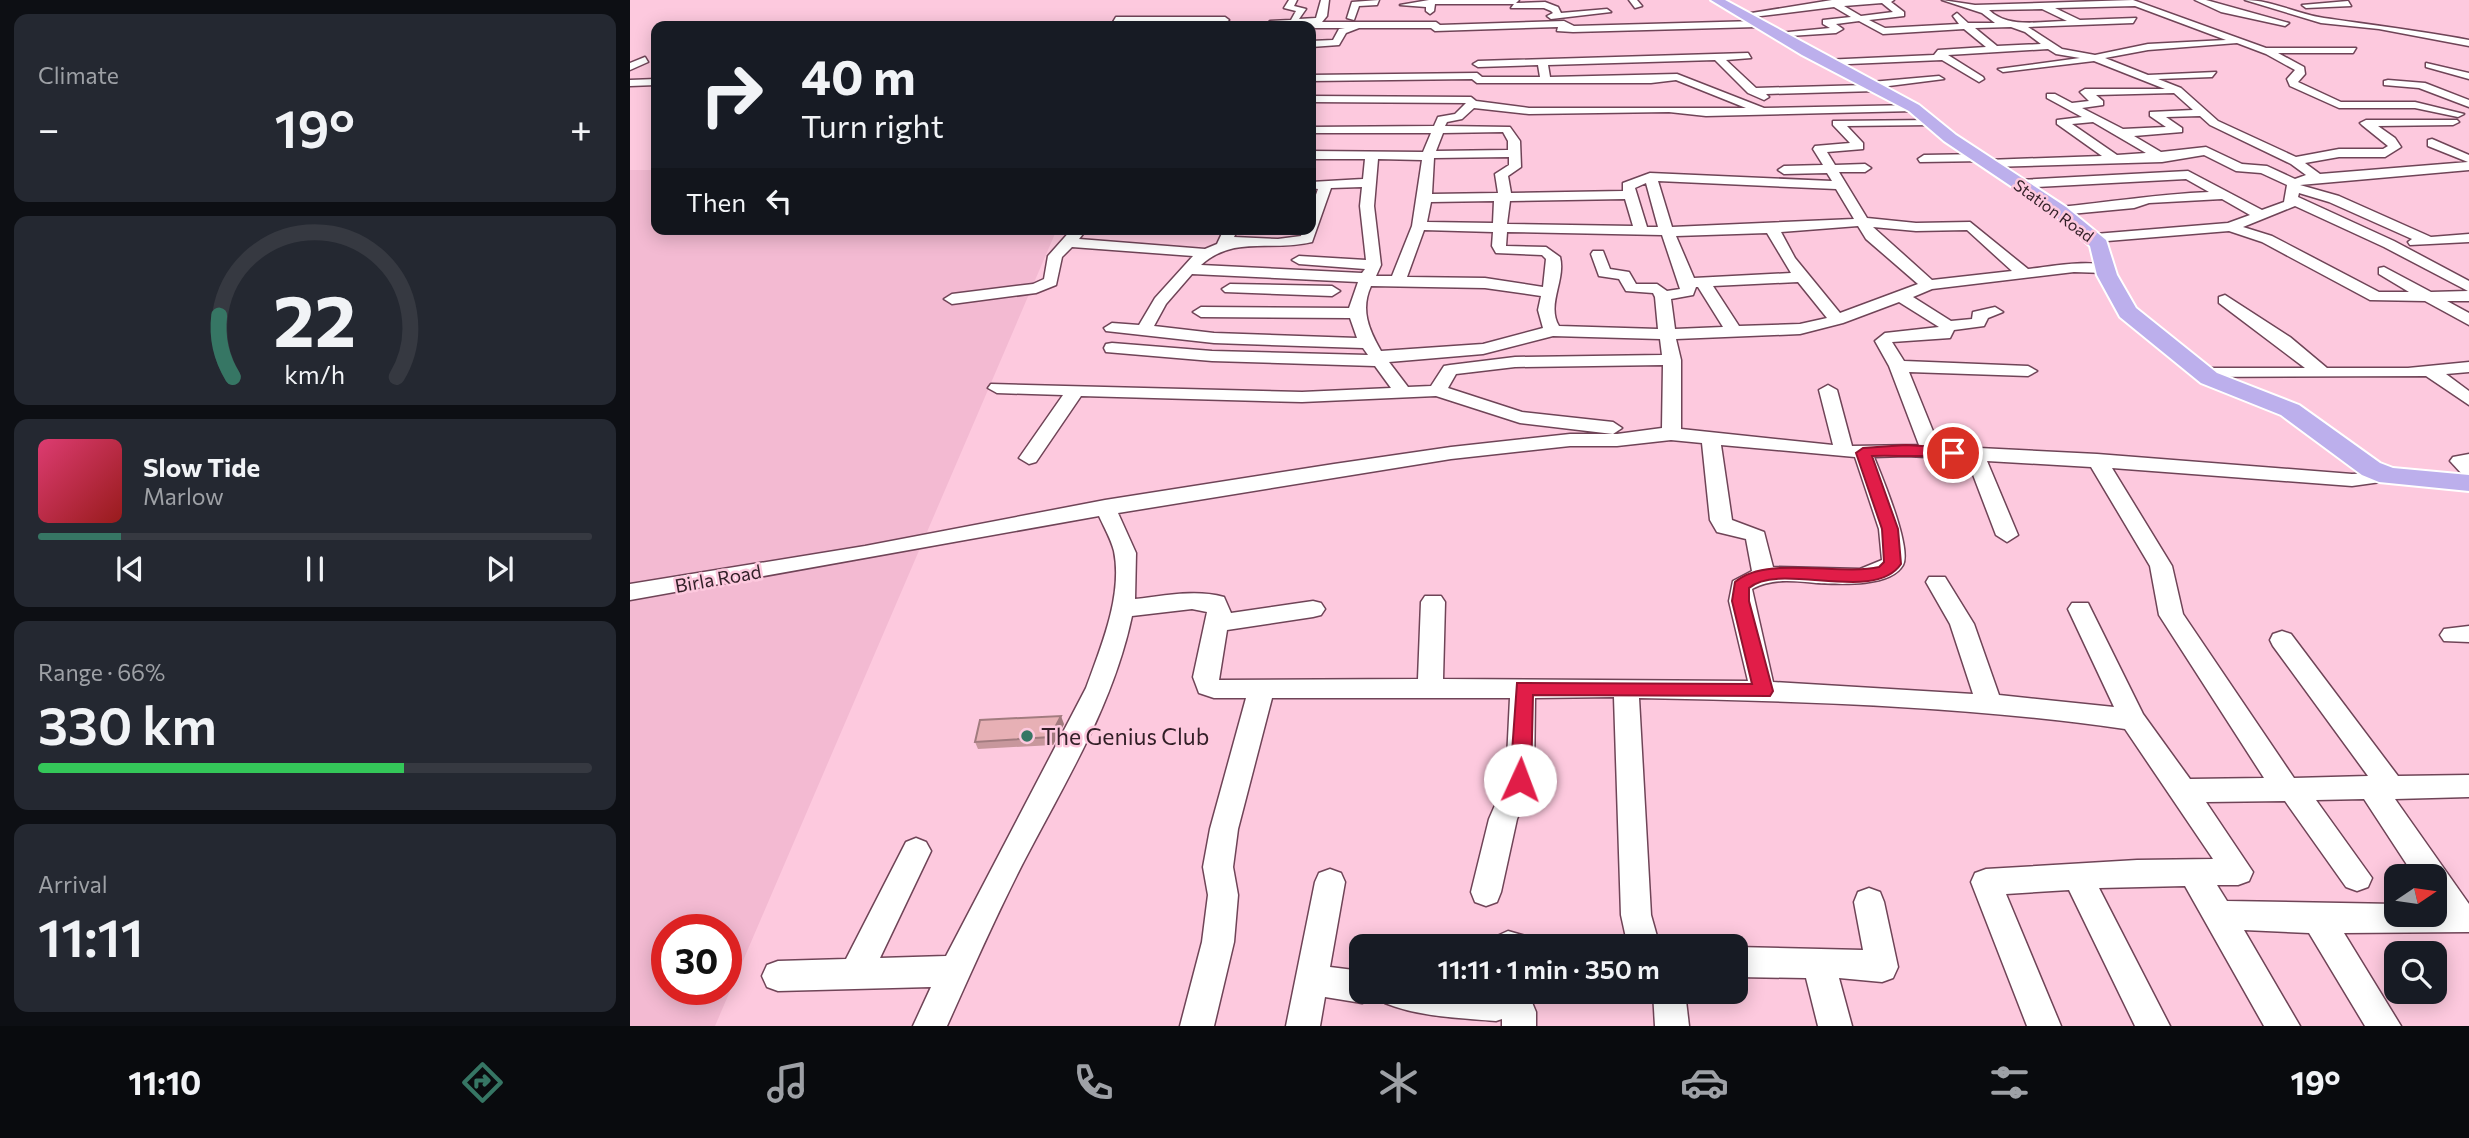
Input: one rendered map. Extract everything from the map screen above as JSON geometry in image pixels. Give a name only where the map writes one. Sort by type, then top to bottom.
[{"type":"main road","name":"Station Road","points":[[1737,9],[1774,34],[1914,108],[2095,238],[2102,252],[2105,270],[2128,312],[2201,373],[2217,383],[2290,410],[2358,462],[2388,476],[2469,483]]},
{"type":"street","points":[[1293,0],[1287,8],[1302,9],[1294,21]]},
{"type":"street","points":[[1316,24],[1323,16],[1325,0]]},
{"type":"street","points":[[1353,21],[1354,4],[1374,3],[1375,0]]},
{"type":"street","points":[[1774,34],[1839,30],[1826,22],[1900,14],[1883,0]]},
{"type":"street","points":[[1616,19],[1737,9],[1792,12],[1827,2],[1890,0]]},
{"type":"street","points":[[2000,0],[2011,6]]},
{"type":"street","points":[[2152,0],[2166,3]]},
{"type":"street","points":[[2199,0],[2224,10],[2297,25]]},
{"type":"street","points":[[2249,0],[2321,20],[2379,26],[2469,43]]},
{"type":"street","points":[[2294,1],[2331,12],[2358,10]]},
{"type":"street","points":[[1516,2],[1517,29]]},
{"type":"street","points":[[1399,20],[1403,3],[1430,8],[1516,2],[1549,6],[1555,9],[1558,16]]},
{"type":"street","points":[[1827,2],[1889,32],[1966,26],[2133,20]]},
{"type":"street","points":[[1950,2],[1973,8],[2028,30],[2049,46],[2066,53],[2090,56],[2182,92],[2214,123],[2295,160],[2317,178]]},
{"type":"street","points":[[1950,2],[1958,19],[1995,49]]},
{"type":"street","points":[[1973,8],[2045,3],[2129,2],[2264,50],[2300,69],[2300,74],[2292,79],[2294,84],[2334,104],[2415,105],[2465,118]]},
{"type":"street","points":[[2045,3],[2079,23]]},
{"type":"street","points":[[2281,9],[2348,4]]},
{"type":"street","points":[[2025,5],[2063,23]]},
{"type":"street","points":[[1316,25],[1353,21],[1435,28],[1435,34],[1441,37],[1517,29],[1573,29],[1737,9]]},
{"type":"street","points":[[1517,29],[1558,16],[1607,12]]},
{"type":"street","points":[[2258,18],[2292,12]]},
{"type":"street","points":[[1316,44],[1336,43],[1342,31],[1353,21],[1377,13]]},
{"type":"street","points":[[2085,14],[2104,22]]},
{"type":"street","points":[[1116,20],[1170,21]]},
{"type":"street","points":[[2003,69],[2068,62],[2151,47],[2242,41]]},
{"type":"street","points":[[1942,42],[1958,51]]},
{"type":"street","points":[[1910,45],[1928,58]]},
{"type":"street","points":[[1979,79],[1938,53],[2049,46]]},
{"type":"street","points":[[2264,50],[2353,50]]},
{"type":"street","points":[[1478,64],[1748,56]]},
{"type":"street","points":[[1718,57],[1752,91],[1768,100],[1768,111]]},
{"type":"street","points":[[1826,62],[1944,57]]},
{"type":"street","points":[[630,67],[645,60]]},
{"type":"street","points":[[1658,60],[1670,78]]},
{"type":"street","points":[[1602,61],[1605,79]]},
{"type":"street","points":[[1542,62],[1546,80]]},
{"type":"street","points":[[1316,89],[1388,89],[1396,78],[1399,65]]},
{"type":"street","points":[[2429,65],[2469,76]]},
{"type":"street","points":[[1316,77],[1332,73],[1367,73],[1396,78],[1680,78],[1768,111]]},
{"type":"street","points":[[2103,75],[2212,74]]},
{"type":"street","points":[[1316,100],[1395,109],[1441,124],[1456,118],[1468,105],[1477,78]]},
{"type":"street","points":[[1752,91],[1873,86],[1939,79]]},
{"type":"street","points":[[630,83],[651,82]]},
{"type":"street","points":[[2388,83],[2418,85],[2469,104]]},
{"type":"street","points":[[2070,106],[2099,103],[2083,93],[2087,92],[2182,92]]},
{"type":"street","points":[[1807,93],[1827,110]]},
{"type":"street","points":[[2051,96],[2121,133],[2259,214]]},
{"type":"street","points":[[1316,110],[1468,105],[1529,111],[1914,108]]},
{"type":"street","points":[[2121,133],[2178,130],[2154,114],[2201,113]]},
{"type":"street","points":[[2295,160],[2339,152],[2385,153],[2395,147],[2391,140],[2349,114]]},
{"type":"street","points":[[2366,123],[2465,118]]},
{"type":"street","points":[[2094,119],[2062,122],[2115,159]]},
{"type":"street","points":[[1929,285],[1871,236],[1819,149],[1858,146],[1836,123],[1930,122]]},
{"type":"street","points":[[1398,281],[1419,226],[1425,198],[1429,152],[1441,124]]},
{"type":"street","points":[[1316,130],[1441,124],[1509,131],[1514,147],[1515,170],[1501,174],[1503,198],[1499,247],[1502,250],[1551,253],[1556,272],[1547,292],[1547,320],[1553,331]]},
{"type":"street","points":[[1369,129],[1366,155],[1369,188],[1367,279],[1357,302],[1376,353],[1404,392]]},
{"type":"street","points":[[2432,143],[2469,159]]},
{"type":"street","points":[[1316,155],[1402,155],[1514,147]]},
{"type":"street","points":[[1924,159],[2115,159],[2206,151],[2240,168],[2265,169],[2292,190],[2469,287]]},
{"type":"street","points":[[1318,184],[1369,188],[1402,155]]},
{"type":"street","points":[[2292,190],[2317,178],[2469,166]]},
{"type":"street","points":[[1777,189],[1771,170],[1865,169]]},
{"type":"street","points":[[2019,184],[2188,174]]},
{"type":"street","points":[[1628,191],[1650,177],[1777,189],[1842,185]]},
{"type":"street","points":[[1650,177],[1666,229],[1695,283],[1735,333]]},
{"type":"street","points":[[1597,213],[1607,182],[1628,191],[1641,230]]},
{"type":"street","points":[[2095,238],[2230,227],[2290,204],[2292,190]]},
{"type":"street","points":[[2292,190],[2334,199],[2429,241]]},
{"type":"street","points":[[2060,211],[2134,204],[2147,199],[2223,195]]},
{"type":"street","points":[[1425,198],[1503,198],[1597,213],[1641,230],[1704,232],[1863,222],[1916,227],[1970,226],[2025,274]]},
{"type":"street","points":[[1419,226],[1502,227],[1597,213]]},
{"type":"street","points":[[2230,227],[2267,239],[2376,297],[2469,296]]},
{"type":"street","points":[[1772,229],[1800,277],[1837,320]]},
{"type":"street","points":[[952,299],[1036,288],[1051,282],[1055,256],[1075,235]]},
{"type":"street","points":[[1111,245],[1122,235]]},
{"type":"street","points":[[1069,242],[1205,253],[1216,251],[1228,235],[1278,243],[1307,239],[1308,235]]},
{"type":"street","points":[[2389,244],[2465,241]]},
{"type":"street","points":[[1144,330],[1158,306],[1205,253]]},
{"type":"street","points":[[1598,254],[1604,273],[1624,275],[1631,288],[1657,289],[1663,296],[1672,360],[1671,435]]},
{"type":"street","points":[[1298,260],[1367,279]]},
{"type":"street","points":[[1112,348],[1276,359],[1483,349],[1553,331],[1667,334],[1800,329],[1837,320],[1929,285],[2074,268],[2105,270]]},
{"type":"street","points":[[1191,269],[1485,284],[1547,292]]},
{"type":"street","points":[[2384,271],[2469,320]]},
{"type":"street","points":[[1663,296],[1688,292],[1695,283],[1800,277]]},
{"type":"street","points":[[1230,289],[1367,279]]},
{"type":"street","points":[[1902,296],[1948,326],[1978,323],[1981,320],[1979,316],[1995,313]]},
{"type":"street","points":[[2225,300],[2251,323],[2284,341],[2321,372]]},
{"type":"street","points":[[1201,312],[1359,313]]},
{"type":"street","points":[[1931,451],[1898,366],[1883,341],[1885,338],[1944,334],[1948,326]]},
{"type":"street","points":[[1112,328],[1376,353]]},
{"type":"street","points":[[1437,391],[1450,370],[1515,362],[1672,360]]},
{"type":"street","points":[[1898,366],[2028,371]]},
{"type":"street","points":[[2201,373],[2430,371],[2469,367]]},
{"type":"street","points":[[2430,371],[2469,400]]},
{"type":"street","points":[[997,388],[1302,397],[1437,391],[1520,417],[1671,435],[1854,452],[1931,451],[2097,460],[2352,480],[2388,476]]},
{"type":"street","points":[[1028,458],[1076,390]]},
{"type":"street","points":[[1763,691],[1741,586],[1749,579],[1764,576],[1867,575],[1885,572],[1893,564],[1890,529],[1828,390]]},
{"type":"street","name":"Birla Road","points":[[630,592],[805,563],[1105,506],[1506,446],[1671,435]]},
{"type":"street","points":[[1711,439],[1721,520],[1725,527],[1752,533],[1756,537],[1764,576]]},
{"type":"street","points":[[1975,454],[2007,535]]},
{"type":"street","points":[[2097,460],[2161,566],[2171,615],[2289,789],[2357,878]]},
{"type":"street","points":[[2469,460],[2460,461],[2469,470]]},
{"type":"street","points":[[930,1026],[993,891],[1090,707],[1104,675],[1122,609],[1125,554],[1105,506]]},
{"type":"street","points":[[1937,582],[1962,624],[1990,705]]},
{"type":"street","points":[[1122,609],[1212,601],[1219,612],[1206,677],[1208,686],[1233,691],[1430,688],[1763,691],[2047,708],[2133,720]]},
{"type":"street","points":[[1430,688],[1433,602]]},
{"type":"street","points":[[1217,624],[1313,609]]},
{"type":"street","points":[[2044,1026],[1986,882],[2077,876],[2238,872],[2133,720],[2080,609]]},
{"type":"street","points":[[2282,640],[2381,787],[2425,864]]},
{"type":"street","points":[[1486,892],[1503,819],[1520,780],[1523,688]]},
{"type":"street","points":[[1626,688],[1636,915],[1641,934]]},
{"type":"street","points":[[1197,1026],[1218,942],[1223,895],[1218,867],[1224,829],[1261,690]]},
{"type":"street","points":[[2183,791],[2469,786]]},
{"type":"street","points":[[856,973],[916,851]]},
{"type":"street","points":[[2193,872],[2283,1026]]},
{"type":"street","points":[[2077,876],[2153,1026]]},
{"type":"street","points":[[1303,1026],[1330,882]]},
{"type":"street","points":[[2447,896],[2465,918]]},
{"type":"street","points":[[1748,962],[1882,967],[1869,902]]},
{"type":"street","points":[[2218,915],[2318,919],[2465,918]]},
{"type":"street","points":[[2318,919],[2384,1026]]},
{"type":"street","points":[[1818,963],[1835,1026]]},
{"type":"street","points":[[778,976],[956,971]]},
{"type":"street","points":[[1312,980],[1349,985]]},
{"type":"street","points":[[1460,1004],[1512,1014]]},
{"type":"street","points":[[1670,1004],[1672,1026]]},
{"type":"shaded area","points":[[630,170],[651,170],[651,235],[1054,235],[742,963],[742,914],[651,914],[651,1005],[724,1005],[715,1026],[630,1026]]},
{"type":"building","points":[[1061,716],[1050,737],[975,742],[980,720]]},
{"type":"place","name":"The Genius Club","points":[[1027,736]]},
{"type":"route","points":[[1520,780],[1523,688],[1763,691],[1741,601],[1741,586],[1749,579],[1780,575],[1867,575],[1885,572],[1893,564],[1890,529],[1863,453],[1906,450],[1953,453]]}]
